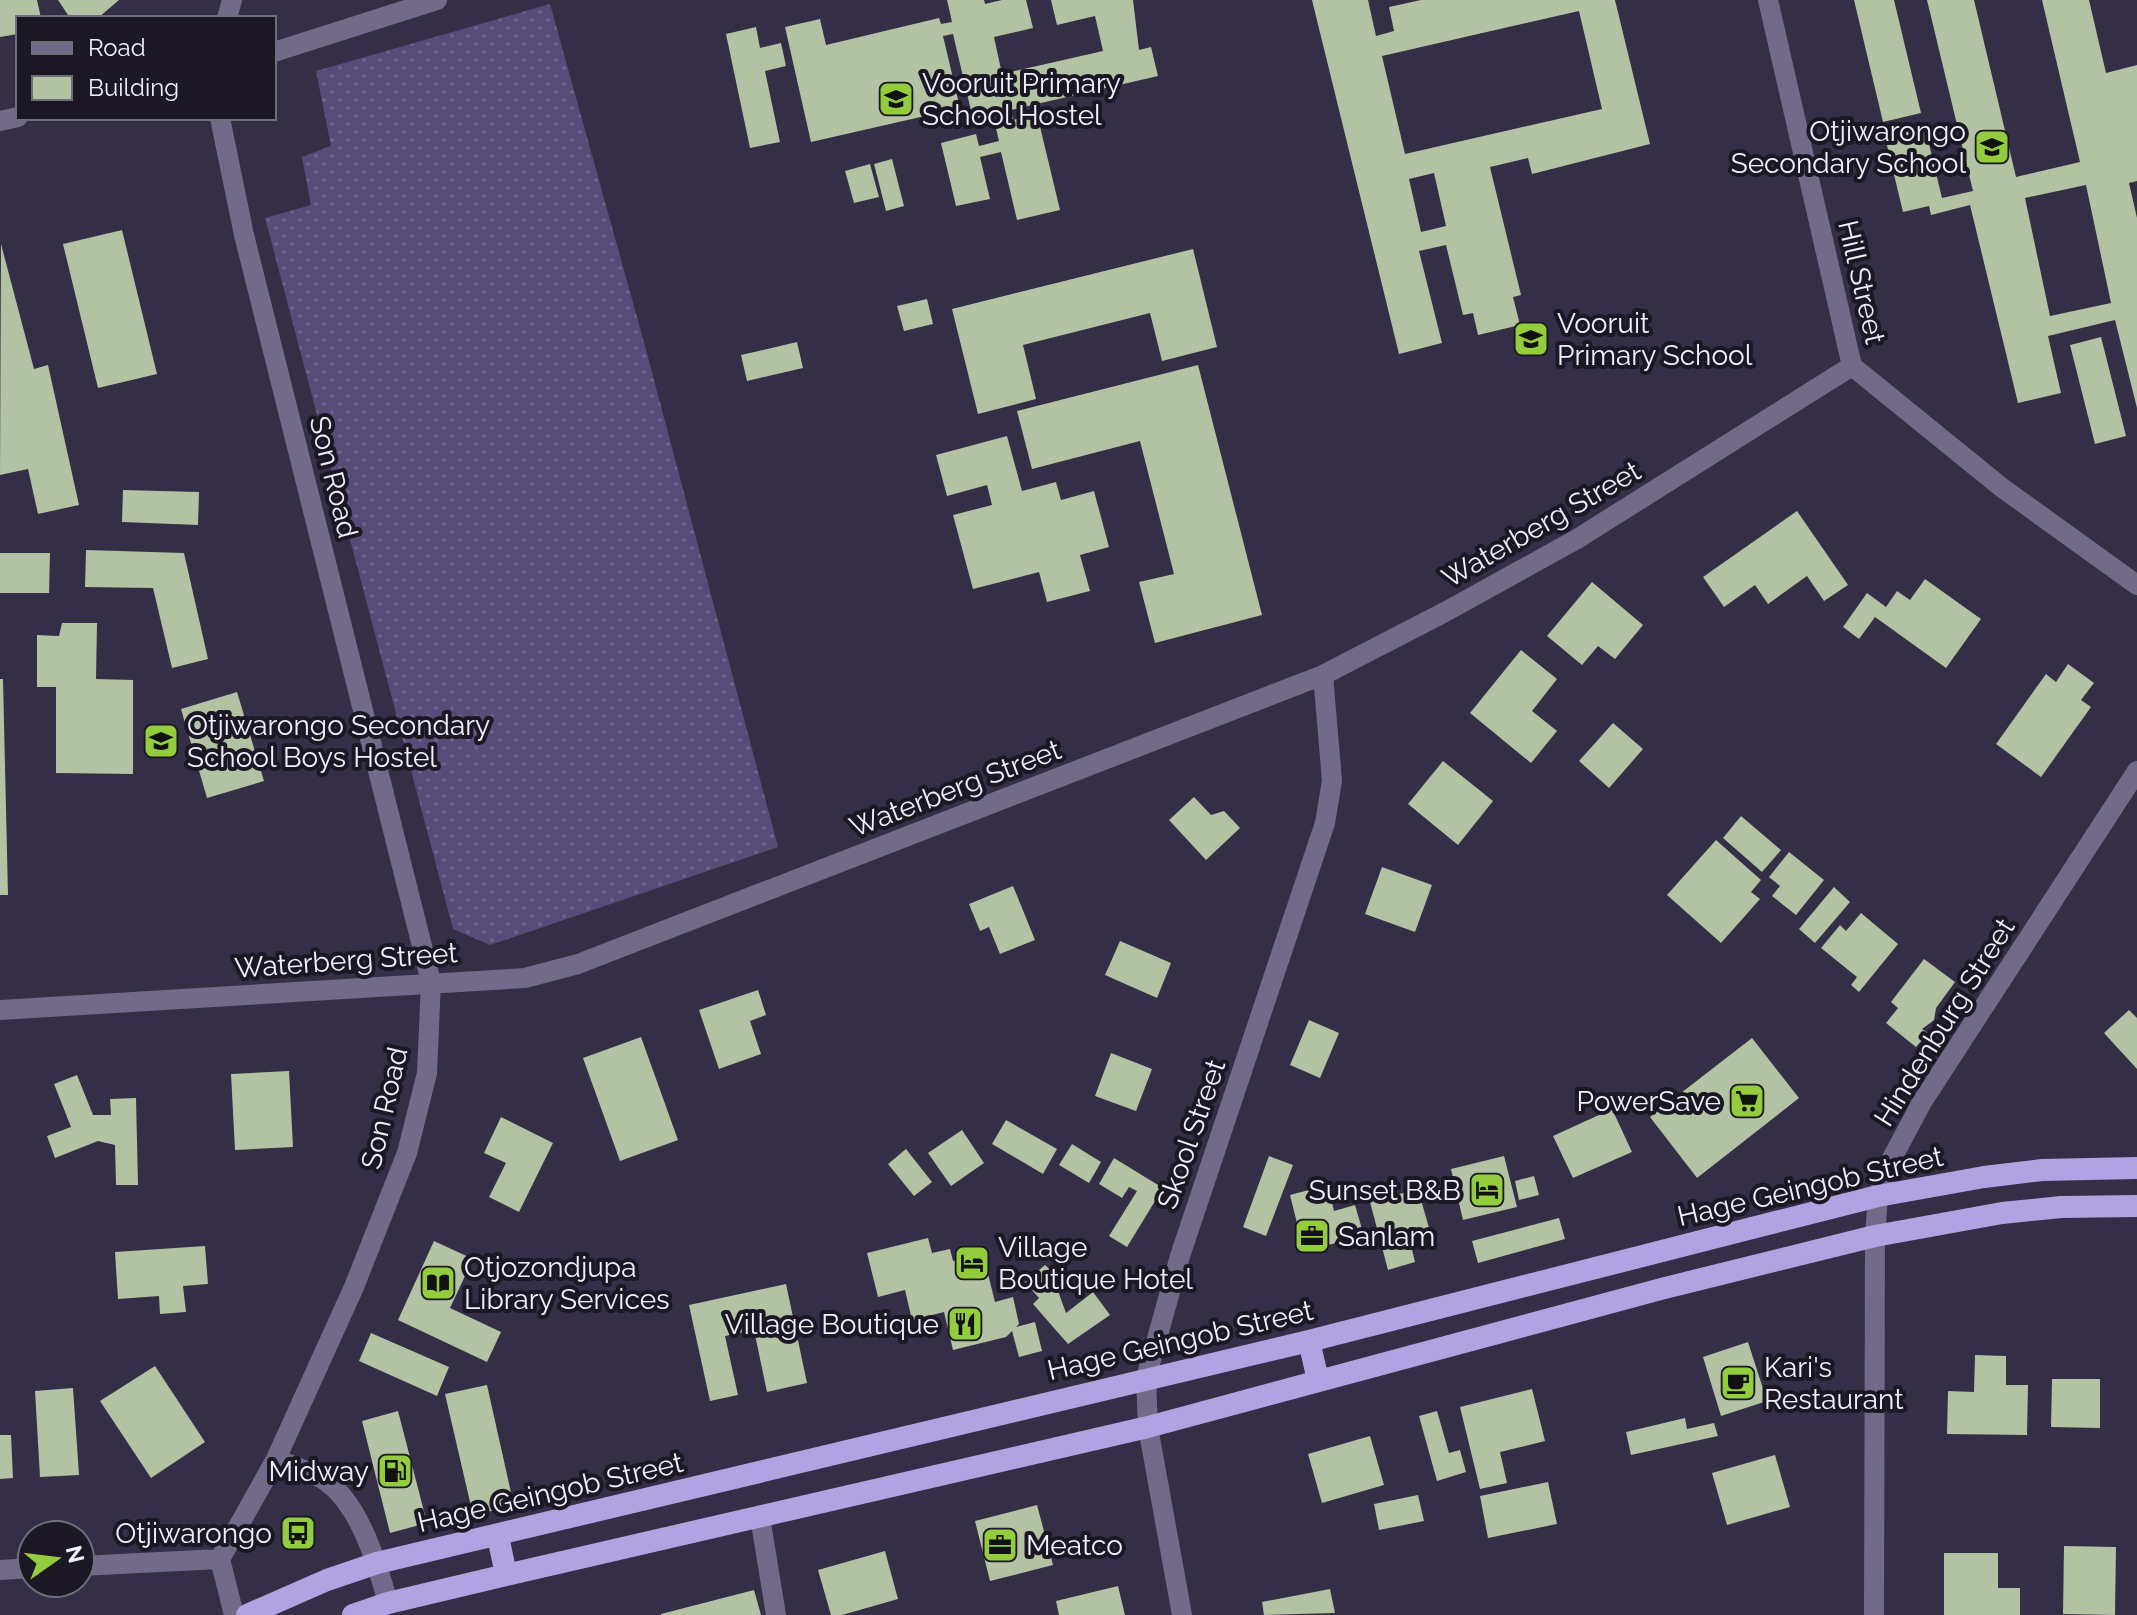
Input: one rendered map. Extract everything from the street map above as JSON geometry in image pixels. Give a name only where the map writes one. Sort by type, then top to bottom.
[{"type":"highway","name":"Hage Geingob Street","points":[[247,1615],[327,1580],[377,1563],[1309,1341],[1878,1196],[2028,1171],[2137,1168]]},
{"type":"highway","points":[[353,1615],[388,1603],[506,1575],[1148,1427],[1661,1289],[1875,1236],[2002,1213],[2061,1207],[2137,1206]]},
{"type":"highway","points":[[1309,1341],[1318,1380]]},
{"type":"highway","points":[[498,1536],[506,1575]]},
{"type":"street","points":[[276,51],[437,0]]},
{"type":"street","name":"Hill Street","points":[[1768,0],[1852,366],[2001,487],[2137,585]]},
{"type":"street","name":"Son Road","points":[[220,120],[244,235],[431,982],[427,1073],[407,1153],[354,1287],[276,1459],[220,1559]]},
{"type":"street","name":"Waterberg Street","points":[[0,1010],[525,978],[578,964],[1323,675],[1577,539],[1852,366]]},
{"type":"street","name":"Skool Street","points":[[1182,1615],[1148,1427],[1146,1378],[1180,1256],[1325,823],[1332,781],[1323,675]]},
{"type":"street","name":"Hindenburg Street","points":[[1874,1615],[1875,1236],[1878,1196],[1890,1162],[1922,1102],[2137,771]]},
{"type":"street","points":[[276,1459],[324,1479],[345,1499],[377,1563],[388,1603]]},
{"type":"street","points":[[760,1517],[776,1615]]},
{"type":"street","points":[[96,1565],[220,1559],[234,1615]]},
{"type":"shaded area","points":[[550,4],[645,346],[778,847],[490,945],[453,929],[265,218],[311,205],[302,157],[331,146],[316,71]]},
{"type":"building","points":[[0,0],[37,0],[41,16],[16,16],[16,34],[0,37]]},
{"type":"building","points":[[58,0],[119,0],[100,16],[69,16]]},
{"type":"building","points":[[947,0],[984,0],[985,4],[1026,0],[1033,28],[994,37],[1002,74],[1103,51],[1095,16],[1057,25],[1051,0],[1133,0],[1139,50],[1151,47],[1158,76],[1011,110],[1013,120],[1037,114],[1060,210],[1017,220],[1001,152],[980,157],[990,199],[956,206],[941,143],[976,134],[979,146],[999,141],[995,124],[999,123],[997,113],[973,119],[953,34],[943,36],[960,108],[811,142],[785,27],[820,19],[826,45],[939,18],[941,24],[952,22]]},
{"type":"building","points":[[1312,0],[1368,0],[1376,36],[1394,31],[1389,7],[1421,0],[1615,0],[1650,144],[1532,174],[1528,158],[1490,167],[1521,295],[1513,297],[1520,325],[1478,335],[1473,313],[1463,315],[1446,245],[1419,251],[1442,343],[1399,354]],"holes":[[[1579,11],[1602,109],[1405,154],[1382,56]],[[1434,173],[1446,226],[1421,232],[1409,179]]]},
{"type":"building","points":[[1854,0],[1894,0],[1921,113],[1883,122]]},
{"type":"building","points":[[1927,0],[1974,0],[2016,177],[2080,162],[2042,0],[2089,0],[2106,73],[2137,65],[2137,181],[2129,183],[2137,218],[2137,408],[2115,320],[2048,336],[2061,393],[2018,403],[1970,205],[1931,215],[1929,206],[1903,212],[1884,133],[1924,123],[1942,198],[1973,191]],"holes":[[[2086,185],[2111,303],[2050,316],[2025,198]]]},
{"type":"building","points":[[756,27],[760,48],[781,43],[786,66],[765,71],[780,142],[750,148],[726,34]]},
{"type":"building","points":[[892,159],[904,206],[886,211],[874,164]]},
{"type":"building","points":[[870,164],[879,197],[854,203],[845,171]]},
{"type":"building","points":[[122,230],[157,374],[98,388],[63,244]]},
{"type":"building","points":[[1,244],[34,369],[48,365],[79,505],[38,514],[28,469],[0,475]]},
{"type":"building","points":[[1193,249],[1217,347],[1162,361],[1150,313],[1023,345],[1036,399],[978,414],[952,309]]},
{"type":"building","points":[[927,299],[933,324],[904,331],[897,306]]},
{"type":"building","points":[[2101,337],[2126,436],[2095,444],[2070,345]]},
{"type":"building","points":[[797,342],[803,368],[747,381],[741,355]]},
{"type":"building","points":[[1198,365],[1262,615],[1155,643],[1139,582],[1174,574],[1140,441],[1032,469],[1017,411]]},
{"type":"building","points":[[1007,436],[1022,491],[1056,482],[1061,500],[1094,491],[1109,547],[1080,555],[1090,591],[1047,602],[1039,572],[973,589],[953,515],[992,505],[987,485],[947,496],[936,455]]},
{"type":"building","points":[[123,490],[199,492],[198,525],[122,522]]},
{"type":"building","points":[[1797,511],[1848,585],[1824,601],[1807,576],[1768,604],[1755,585],[1724,607],[1703,577]]},
{"type":"building","points":[[86,550],[184,553],[208,659],[172,668],[153,588],[85,587]]},
{"type":"building","points":[[0,553],[50,553],[49,593],[0,593]]},
{"type":"building","points":[[1925,579],[1981,619],[1946,668],[1875,617],[1859,639],[1843,627],[1867,593],[1886,607],[1897,591],[1910,600]]},
{"type":"building","points":[[1592,582],[1643,625],[1615,659],[1598,646],[1582,665],[1547,636]]},
{"type":"building","points":[[62,623],[97,623],[96,679],[133,680],[133,774],[56,773],[56,687],[37,687],[37,635],[59,636]]},
{"type":"building","points":[[1521,650],[1557,679],[1532,711],[1557,731],[1531,763],[1470,713]]},
{"type":"building","points":[[2068,664],[2094,683],[2081,700],[2091,707],[2041,777],[1996,744],[2046,674],[2056,682]]},
{"type":"building","points":[[0,679],[3,679],[8,895],[0,895]]},
{"type":"building","points":[[237,692],[264,781],[207,798],[181,709]]},
{"type":"building","points":[[1613,723],[1643,749],[1609,788],[1579,761]]},
{"type":"building","points":[[1443,761],[1493,801],[1458,845],[1408,804]]},
{"type":"building","points":[[1194,797],[1211,815],[1224,811],[1240,828],[1206,860],[1169,820]]},
{"type":"building","points":[[1741,816],[1781,850],[1762,872],[1723,838]]},
{"type":"building","points":[[1716,840],[1761,880],[1751,892],[1760,899],[1721,943],[1667,895]]},
{"type":"building","points":[[1789,852],[1824,880],[1796,915],[1772,896],[1780,886],[1769,877]]},
{"type":"building","points":[[1382,867],[1432,885],[1415,932],[1365,914]]},
{"type":"building","points":[[1013,886],[1035,940],[1000,954],[989,927],[980,931],[969,904]]},
{"type":"building","points":[[1834,887],[1850,902],[1815,943],[1799,929]]},
{"type":"building","points":[[1861,913],[1898,944],[1859,992],[1851,985],[1857,977],[1821,948],[1840,925],[1846,931]]},
{"type":"building","points":[[1120,941],[1171,963],[1157,998],[1105,975]]},
{"type":"building","points":[[1924,959],[1955,982],[1936,1008],[1934,1020],[1922,1029],[1928,1033],[1916,1047],[1886,1023],[1898,1008],[1891,1002]]},
{"type":"building","points":[[758,990],[766,1015],[750,1021],[761,1054],[719,1069],[699,1010]]},
{"type":"building","points":[[2129,1010],[2137,1018],[2137,1069],[2104,1033]]},
{"type":"building","points":[[1309,1020],[1339,1033],[1320,1078],[1290,1065]]},
{"type":"building","points":[[641,1037],[678,1140],[620,1161],[583,1058]]},
{"type":"building","points":[[1752,1038],[1799,1098],[1697,1178],[1650,1117]]},
{"type":"building","points":[[1111,1053],[1152,1069],[1136,1111],[1095,1096]]},
{"type":"building","points":[[289,1071],[293,1147],[235,1150],[231,1074]]},
{"type":"building","points":[[77,1075],[93,1115],[111,1115],[110,1099],[136,1098],[138,1185],[116,1185],[115,1145],[98,1141],[55,1158],[47,1136],[71,1127],[54,1084]]},
{"type":"building","points":[[1612,1109],[1632,1152],[1573,1178],[1553,1136]]},
{"type":"building","points":[[501,1117],[553,1143],[519,1212],[489,1197],[506,1163],[484,1153]]},
{"type":"building","points":[[1006,1120],[1057,1149],[1043,1174],[992,1144]]},
{"type":"building","points":[[962,1130],[984,1163],[951,1186],[928,1153]]},
{"type":"building","points":[[1072,1144],[1101,1162],[1089,1183],[1059,1165]]},
{"type":"building","points":[[906,1149],[932,1182],[914,1196],[888,1164]]},
{"type":"building","points":[[1269,1156],[1293,1165],[1266,1236],[1243,1227]]},
{"type":"building","points":[[1504,1156],[1517,1207],[1463,1220],[1451,1169]]},
{"type":"building","points":[[1114,1158],[1163,1188],[1127,1247],[1109,1236],[1137,1191],[1129,1187],[1122,1198],[1099,1184]]},
{"type":"building","points":[[1534,1176],[1539,1195],[1519,1200],[1515,1181]]},
{"type":"building","points":[[1328,1185],[1334,1211],[1355,1205],[1364,1236],[1304,1251],[1290,1195]]},
{"type":"building","points":[[1418,1189],[1431,1235],[1410,1241],[1415,1262],[1388,1270],[1370,1202]]},
{"type":"building","points":[[1559,1218],[1565,1239],[1478,1263],[1472,1241]]},
{"type":"building","points":[[928,1238],[932,1253],[950,1249],[953,1261],[983,1254],[995,1302],[1013,1297],[1019,1324],[1016,1327],[1035,1322],[1042,1351],[1019,1357],[1012,1331],[1006,1337],[953,1350],[944,1312],[912,1320],[905,1290],[878,1297],[867,1253]]},
{"type":"building","name":"Otjozondjupa Library Services","points":[[434,1241],[473,1259],[450,1308],[501,1332],[487,1362],[398,1320]]},
{"type":"building","points":[[205,1246],[208,1284],[183,1286],[186,1312],[160,1314],[159,1296],[118,1299],[115,1252]]},
{"type":"building","points":[[1045,1265],[1063,1281],[1058,1291],[1066,1313],[1093,1292],[1110,1315],[1068,1344],[1033,1304],[1039,1298],[1025,1282]]},
{"type":"building","points":[[786,1284],[807,1383],[767,1392],[754,1330],[725,1336],[738,1395],[710,1401],[689,1305]]},
{"type":"building","points":[[371,1333],[449,1367],[437,1396],[359,1361]]},
{"type":"building","points":[[1748,1342],[1767,1401],[1721,1416],[1703,1357]]},
{"type":"building","points":[[1975,1355],[2006,1356],[2006,1385],[2028,1385],[2027,1435],[1947,1434],[1948,1391],[1974,1392]]},
{"type":"building","points":[[155,1366],[205,1442],[151,1478],[100,1401]]},
{"type":"building","points":[[2052,1379],[2100,1379],[2100,1428],[2051,1427]]},
{"type":"building","points":[[487,1385],[514,1506],[473,1515],[445,1394]]},
{"type":"building","points":[[73,1388],[79,1475],[40,1477],[35,1391]]},
{"type":"building","points":[[1532,1389],[1545,1441],[1500,1452],[1507,1483],[1480,1489],[1460,1407]]},
{"type":"building","points":[[398,1411],[427,1523],[390,1533],[362,1421]]},
{"type":"building","points":[[1437,1411],[1449,1453],[1460,1450],[1466,1472],[1437,1481],[1419,1416]]},
{"type":"building","points":[[1685,1418],[1687,1429],[1714,1423],[1718,1436],[1631,1455],[1626,1432]]},
{"type":"building","points":[[0,1435],[11,1435],[13,1478],[0,1479]]},
{"type":"building","points":[[1370,1436],[1384,1485],[1322,1503],[1308,1454]]},
{"type":"building","points":[[1775,1455],[1790,1507],[1727,1525],[1712,1473]]},
{"type":"building","points":[[1548,1482],[1557,1524],[1488,1538],[1480,1496]]},
{"type":"building","points":[[1418,1495],[1424,1521],[1379,1530],[1374,1504]]},
{"type":"building","points":[[1037,1505],[1053,1565],[990,1581],[975,1521]]},
{"type":"building","points":[[2064,1546],[2116,1547],[2115,1615],[2063,1614]]},
{"type":"building","points":[[885,1551],[898,1599],[842,1615],[831,1615],[818,1570]]},
{"type":"building","points":[[1944,1553],[1998,1553],[1998,1588],[2020,1588],[2020,1615],[1944,1615]]},
{"type":"building","points":[[1118,1586],[1125,1615],[1059,1615],[1056,1601]]},
{"type":"building","points":[[1330,1589],[1335,1613],[1264,1615],[1262,1602]]},
{"type":"building","points":[[754,1590],[761,1615],[661,1615],[661,1614]]},
{"type":"place","name":"Vooruit Primary School Hostel","points":[[896,99]]},
{"type":"place","name":"Otjiwarongo Secondary School","points":[[1992,147]]},
{"type":"place","name":"Vooruit Primary School","points":[[1531,339]]},
{"type":"place","name":"Otjiwarongo Secondary School Boys Hostel","points":[[161,741]]},
{"type":"place","name":"PowerSave","points":[[1747,1101]]},
{"type":"place","name":"Sunset B&B","points":[[1487,1190]]},
{"type":"place","name":"Sanlam","points":[[1312,1236]]},
{"type":"place","name":"Village Boutique Hotel","points":[[972,1263]]},
{"type":"place","name":"Otjozondjupa Library Services","points":[[438,1283]]},
{"type":"place","name":"Village Boutique","points":[[965,1324]]},
{"type":"place","name":"Kari's Restaurant","points":[[1738,1383]]},
{"type":"place","name":"Midway","points":[[395,1471]]},
{"type":"place","name":"Otjiwarongo","points":[[298,1533]]},
{"type":"place","name":"Meatco","points":[[1000,1545]]}]
